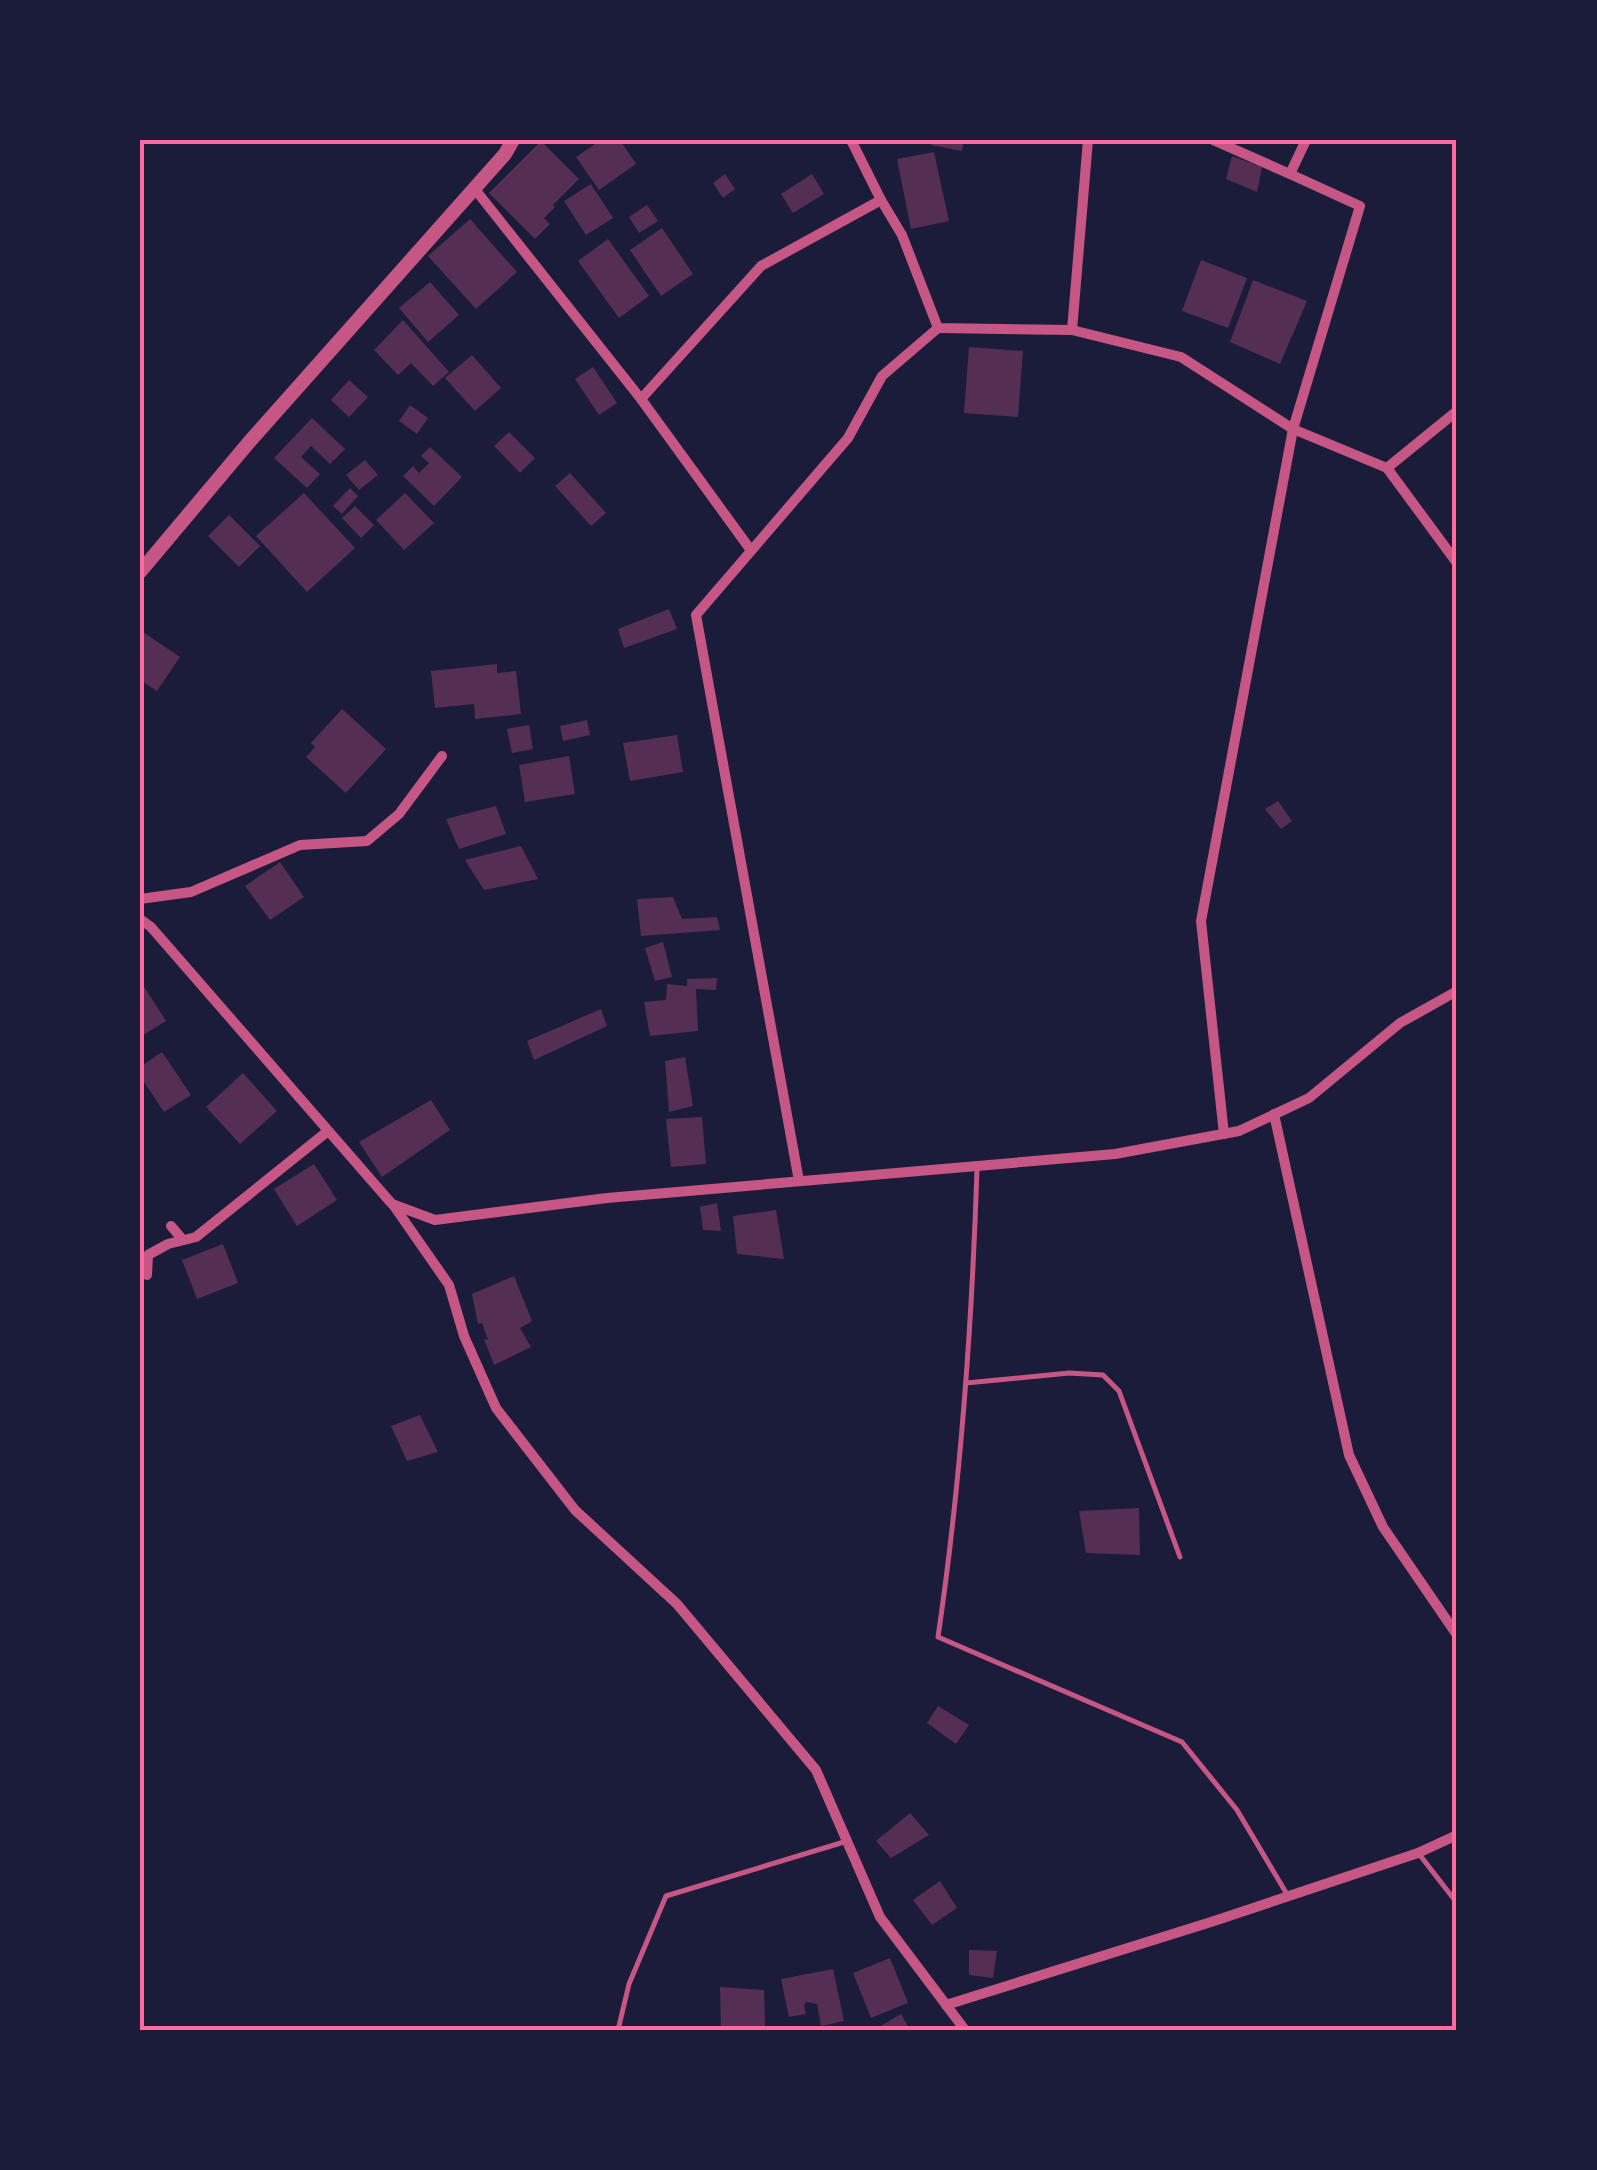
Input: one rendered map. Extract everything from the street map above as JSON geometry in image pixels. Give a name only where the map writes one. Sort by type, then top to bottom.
[{"type":"street","points":[[140,572],[250,441],[505,154],[513,140]]},
{"type":"street","points":[[851,140],[902,235],[938,328]]},
{"type":"street","points":[[1072,330],[1088,140]]},
{"type":"street","points":[[1213,140],[1360,206],[1293,429],[1201,921],[1224,1134]]},
{"type":"street","points":[[1290,174],[1306,140]]},
{"type":"street","points":[[474,188],[640,399],[750,549]]},
{"type":"street","points":[[640,399],[761,266],[880,200]]},
{"type":"street","points":[[799,1181],[696,615],[848,438],[882,376],[938,328],[1072,330],[1181,356],[1293,429],[1387,468],[1457,563]]},
{"type":"street","points":[[1387,468],[1457,411]]},
{"type":"street","points":[[140,899],[191,892],[300,845],[367,841],[399,814],[442,756]]},
{"type":"street","points":[[140,919],[392,1204],[449,1285],[464,1336],[496,1408],[576,1510],[677,1604],[816,1770],[880,1918],[965,2030]]},
{"type":"street","points":[[392,1204],[435,1220],[607,1198],[1115,1154],[1240,1131],[1309,1098],[1400,1022],[1457,991]]},
{"type":"street","points":[[1274,1114],[1349,1456],[1382,1527],[1457,1636]]},
{"type":"street","points":[[147,1275],[148,1255],[168,1244],[196,1237],[328,1131]]},
{"type":"street","points":[[171,1226],[184,1240]]},
{"type":"street","points":[[946,2005],[1418,1853],[1457,1835]]},
{"type":"lane","points":[[977,1166],[954,1532],[938,1637],[1182,1742],[1236,1810],[1288,1896]]},
{"type":"lane","points":[[966,1383],[1069,1373],[1103,1375],[1118,1391],[1180,1556]]},
{"type":"lane","points":[[618,2030],[630,1984],[666,1896],[847,1841]]},
{"type":"lane","points":[[1418,1853],[1457,1903]]},
{"type":"building","points":[[601,140],[620,140],[636,164],[599,190],[576,157]]},
{"type":"building","points":[[932,140],[964,140],[962,151],[931,145]]},
{"type":"building","points":[[541,141],[579,179],[553,205],[544,218],[550,224],[535,239],[489,193]]},
{"type":"building","points":[[934,152],[949,221],[911,229],[897,159]]},
{"type":"building","points":[[1232,156],[1262,167],[1257,192],[1226,179]]},
{"type":"building","points":[[725,174],[735,189],[723,198],[713,183]]},
{"type":"building","points":[[812,174],[824,194],[793,213],[781,194]]},
{"type":"building","points":[[591,184],[613,218],[586,235],[564,201]]},
{"type":"building","points":[[647,205],[658,221],[639,233],[629,217]]},
{"type":"building","points":[[470,219],[517,272],[476,309],[428,256]]},
{"type":"building","points":[[662,228],[693,274],[661,296],[630,250]]},
{"type":"building","points":[[608,239],[649,296],[619,318],[578,261]]},
{"type":"building","points":[[1201,260],[1247,278],[1228,328],[1182,311]]},
{"type":"building","points":[[1253,280],[1307,301],[1280,364],[1230,342]]},
{"type":"building","points":[[430,282],[459,315],[428,342],[399,308]]},
{"type":"building","points":[[403,320],[449,372],[433,386],[411,363],[398,375],[374,350]]},
{"type":"building","points":[[969,347],[1023,351],[1018,417],[964,413]]},
{"type":"building","points":[[472,355],[501,388],[475,411],[445,378]]},
{"type":"building","points":[[593,367],[617,403],[599,415],[575,379]]},
{"type":"building","points":[[349,380],[368,397],[349,417],[331,400]]},
{"type":"building","points":[[410,405],[428,418],[417,434],[399,421]]},
{"type":"building","points":[[312,418],[345,449],[330,464],[311,446],[301,457],[320,474],[307,488],[274,458]]},
{"type":"building","points":[[509,432],[535,458],[520,473],[494,446]]},
{"type":"building","points":[[430,447],[462,477],[434,506],[403,476],[413,466],[419,473],[429,463],[421,456]]},
{"type":"building","points":[[365,460],[378,475],[359,490],[346,475]]},
{"type":"building","points":[[570,473],[606,513],[591,526],[555,486]]},
{"type":"building","points":[[350,488],[358,496],[342,514],[333,506]]},
{"type":"building","points":[[304,493],[355,548],[307,592],[256,536]]},
{"type":"building","points":[[405,493],[434,523],[404,550],[376,520]]},
{"type":"building","points":[[355,506],[374,525],[361,538],[342,518]]},
{"type":"building","points":[[229,515],[260,546],[239,567],[208,536]]},
{"type":"building","points":[[669,609],[677,629],[624,648],[618,629]]},
{"type":"building","points":[[140,630],[180,657],[157,691],[140,680]]},
{"type":"building","points":[[497,664],[497,673],[516,671],[521,714],[475,719],[474,704],[435,708],[431,671]]},
{"type":"building","points":[[342,709],[386,749],[346,793],[306,757],[315,747],[311,743]]},
{"type":"building","points":[[587,720],[590,735],[563,741],[560,726]]},
{"type":"building","points":[[529,725],[533,749],[512,753],[507,729]]},
{"type":"building","points":[[677,735],[683,772],[630,781],[623,743]]},
{"type":"building","points":[[569,756],[575,794],[525,802],[519,765]]},
{"type":"building","points":[[1278,801],[1292,821],[1281,829],[1265,809]]},
{"type":"building","points":[[496,806],[506,834],[459,849],[446,819]]},
{"type":"building","points":[[521,846],[538,879],[484,890],[465,860]]},
{"type":"building","points":[[280,862],[304,897],[270,920],[245,886]]},
{"type":"building","points":[[673,897],[682,919],[717,917],[720,930],[641,936],[637,899]]},
{"type":"building","points":[[663,942],[672,977],[655,981],[645,948]]},
{"type":"building","points":[[717,978],[716,990],[696,989],[698,1031],[650,1036],[644,1002],[666,1000],[667,984],[687,986],[687,979]]},
{"type":"building","points":[[140,980],[166,1021],[140,1037]]},
{"type":"building","points":[[601,1009],[607,1026],[534,1060],[527,1041]]},
{"type":"building","points":[[162,1052],[191,1095],[164,1112],[140,1076],[140,1067]]},
{"type":"building","points":[[685,1057],[693,1106],[669,1112],[665,1061]]},
{"type":"building","points":[[243,1073],[277,1111],[240,1144],[206,1107]]},
{"type":"building","points":[[431,1100],[450,1130],[382,1177],[359,1142]]},
{"type":"building","points":[[702,1117],[706,1164],[671,1167],[666,1119]]},
{"type":"building","points":[[314,1164],[337,1200],[297,1226],[274,1189]]},
{"type":"building","points":[[717,1203],[721,1231],[703,1230],[700,1207]]},
{"type":"building","points":[[776,1210],[784,1259],[737,1254],[733,1216]]},
{"type":"building","points":[[223,1244],[238,1283],[197,1299],[182,1260]]},
{"type":"building","points":[[514,1276],[532,1321],[520,1328],[531,1347],[494,1365],[482,1323],[478,1324],[472,1294]]},
{"type":"building","points":[[420,1415],[438,1452],[407,1461],[391,1426]]},
{"type":"building","points":[[1139,1508],[1140,1555],[1086,1553],[1079,1511]]},
{"type":"building","points":[[938,1706],[969,1725],[956,1744],[927,1723]]},
{"type":"building","points":[[910,1813],[929,1835],[891,1858],[876,1841]]},
{"type":"building","points":[[940,1881],[957,1908],[932,1925],[913,1900]]},
{"type":"building","points":[[969,1950],[997,1951],[993,1978],[969,1975]]},
{"type":"building","points":[[890,1958],[908,2003],[871,2018],[853,1973]]},
{"type":"building","points":[[833,1969],[844,2021],[821,2026],[817,2004],[806,2002],[806,2014],[789,2017],[781,1979]]},
{"type":"building","points":[[720,1987],[764,1990],[765,2026],[721,2030]]},
{"type":"building","points":[[901,2014],[910,2030],[874,2030]]}]
